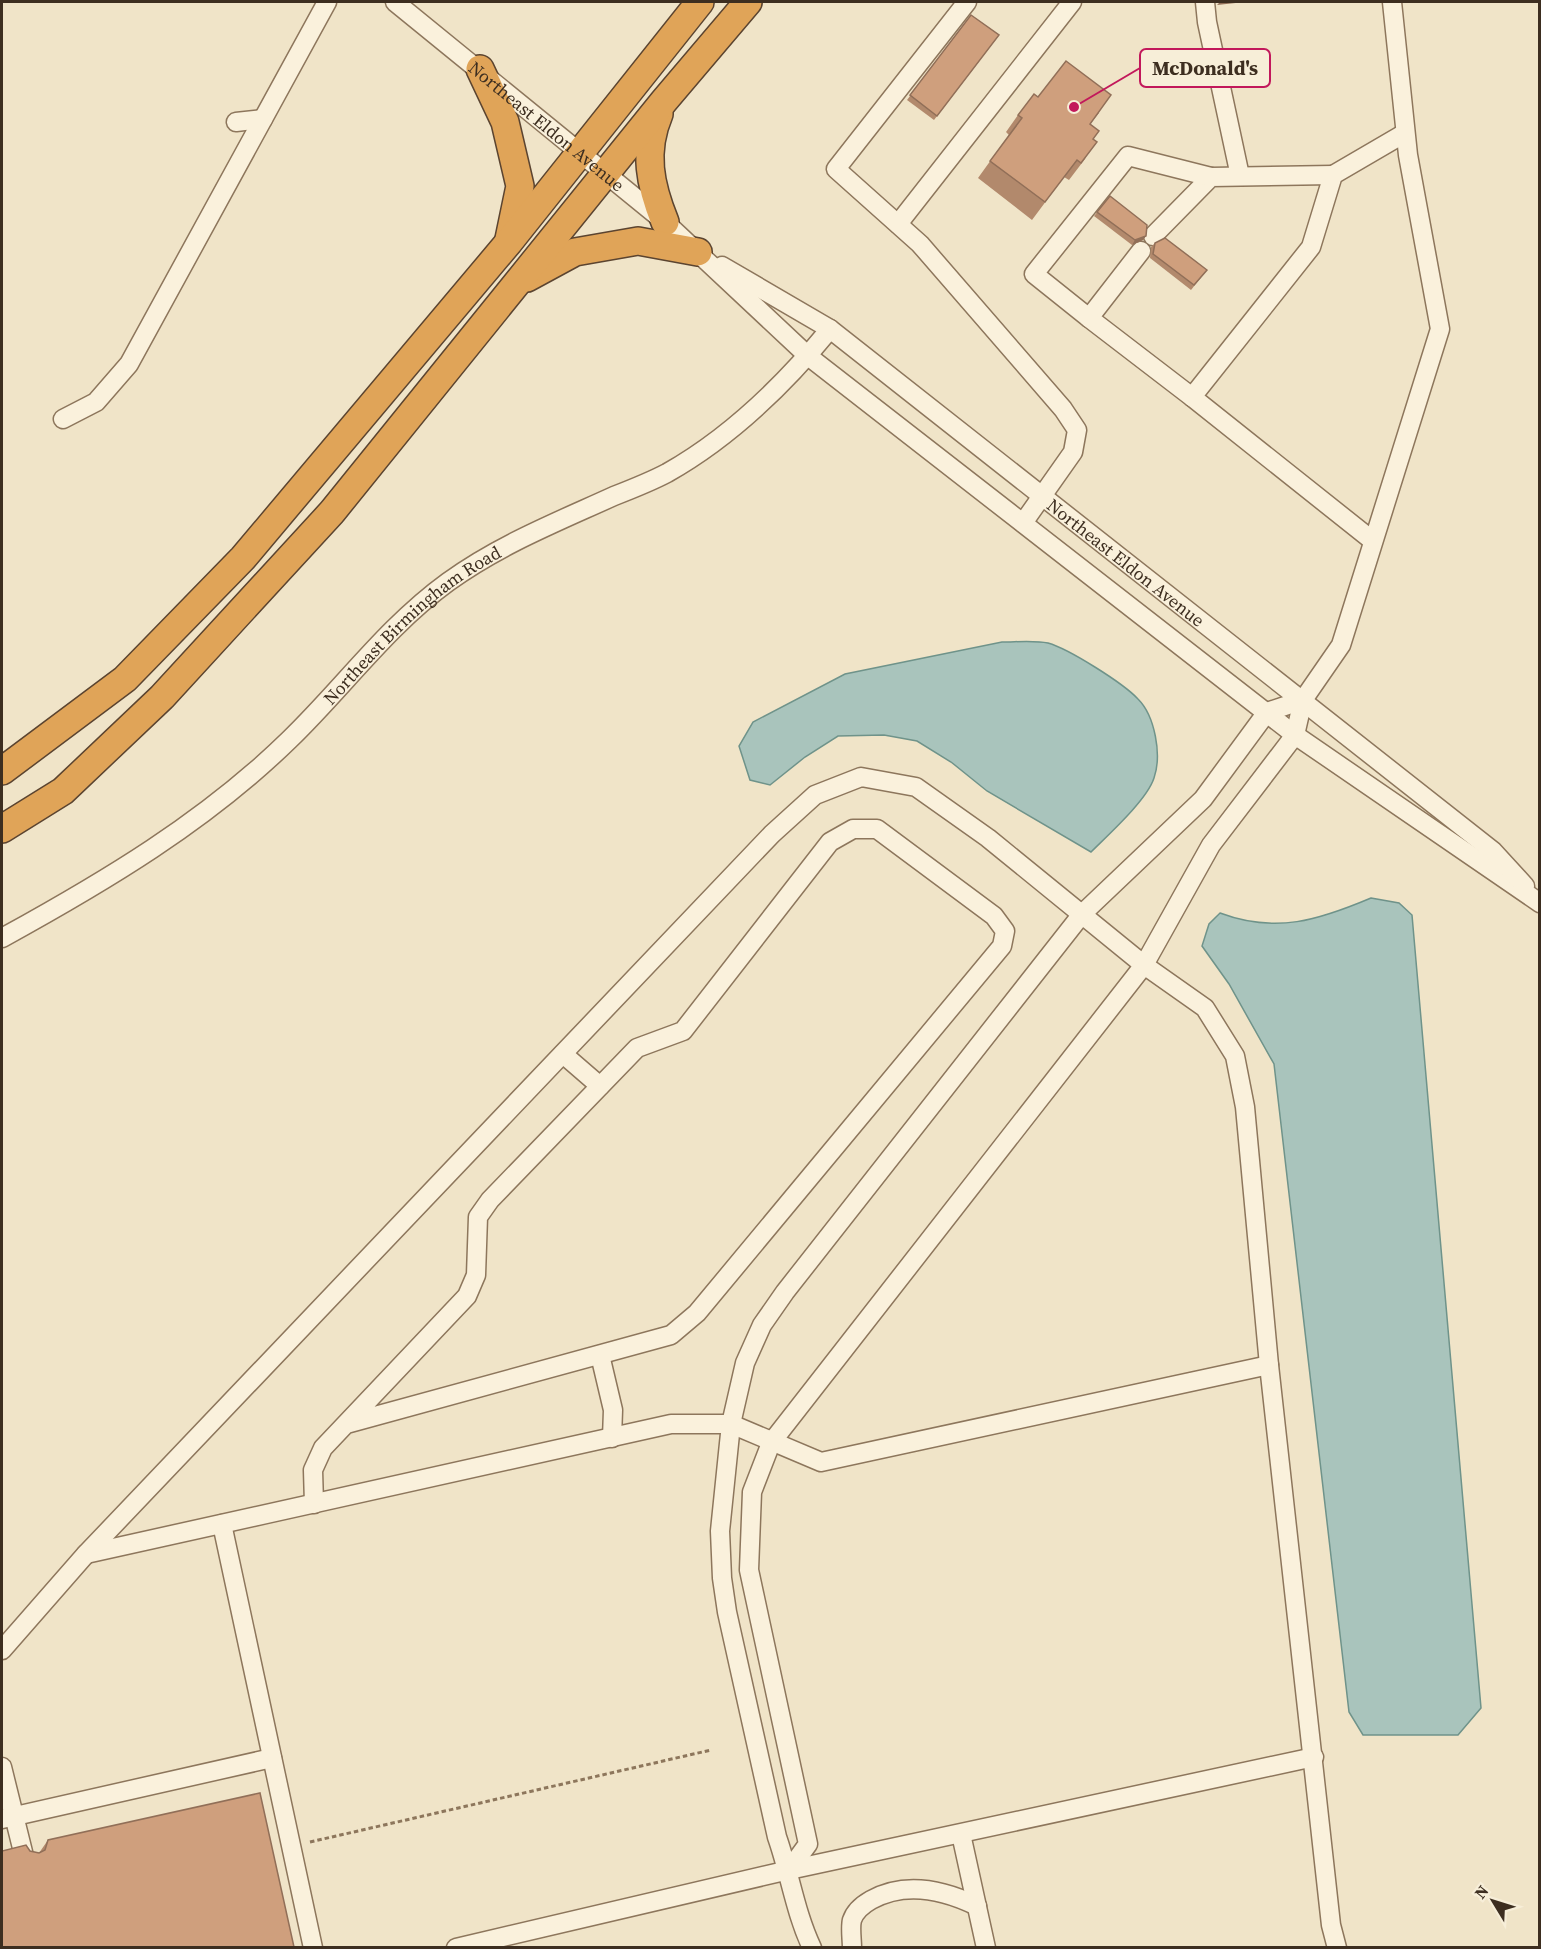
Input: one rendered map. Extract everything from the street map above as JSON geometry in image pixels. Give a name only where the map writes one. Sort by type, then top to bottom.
[{"type":"highway","points":[[2,771],[125,679],[243,558],[582,152],[700,2]]},
{"type":"highway","points":[[2,829],[63,791],[162,697],[332,512],[606,172],[748,2]]},
{"type":"highway","points":[[480,69],[505,122],[520,186],[508,242]]},
{"type":"highway","points":[[664,101],[651,132],[649,150],[653,191],[665,222]]},
{"type":"highway","points":[[515,285],[582,251],[638,241],[698,252]]},
{"type":"street","points":[[63,419],[96,402],[129,364],[327,2]]},
{"type":"street","name":"Northeast Eldon Avenue","points":[[395,2],[582,152],[665,222],[808,356],[1295,735],[1537,902]]},
{"type":"street","points":[[967,2],[836,169],[920,244],[1063,409],[1077,430],[1073,452],[1023,523]]},
{"type":"street","points":[[898,224],[1072,2]]},
{"type":"street","points":[[1205,2],[1207,22],[1239,176]]},
{"type":"street","points":[[789,1870],[808,1844],[749,1570],[752,1492],[771,1443],[1144,965],[1211,845],[1295,735],[1303,700],[1341,645],[1440,329],[1405,133],[1392,2]]},
{"type":"street","points":[[236,122],[263,119]]},
{"type":"street","points":[[1373,541],[1034,274],[1128,156],[1211,177],[1333,175],[1405,133]]},
{"type":"street","points":[[1192,398],[1311,247],[1333,175]]},
{"type":"street","points":[[1153,236],[1211,177]]},
{"type":"street","points":[[1089,318],[1141,251]]},
{"type":"street","name":"Northeast Eldon Avenue","points":[[698,252],[830,329],[1492,850],[1523,882],[1537,902]]},
{"type":"street","name":"Northeast Birmingham Road","points":[[2,938],[99,885],[214,805],[289,740],[390,631],[447,582],[506,544],[666,473],[734,429],[808,356],[830,329]]},
{"type":"street","points":[[812,1947],[798,1919],[789,1870],[777,1837],[722,1578],[720,1531],[731,1424],[745,1363],[762,1325],[785,1292],[1082,914],[1203,799],[1268,712],[1303,700]]},
{"type":"street","points":[[2,1650],[86,1554],[772,834],[815,795],[861,777],[916,787],[988,838],[1144,965],[1205,1008],[1235,1056],[1245,1107],[1269,1365],[1331,1925],[1336,1947]]},
{"type":"street","points":[[314,1504],[313,1470],[323,1448],[467,1296],[476,1275],[478,1217],[490,1200],[637,1048],[683,1030],[830,842],[853,829],[877,829],[994,916],[1005,930],[1002,946],[697,1314],[671,1335],[346,1424]]},
{"type":"street","points":[[563,1054],[600,1086]]},
{"type":"street","points":[[600,1354],[613,1410],[612,1438]]},
{"type":"street","points":[[86,1554],[671,1424],[731,1424],[771,1443],[821,1462],[1269,1365]]},
{"type":"street","points":[[222,1524],[313,1947]]},
{"type":"street","points":[[456,1947],[789,1870],[1314,1757]]},
{"type":"street","points":[[8,1817],[272,1758]]},
{"type":"street","points":[[2,1767],[8,1817],[25,1860]]},
{"type":"street","points":[[961,1834],[986,1947]]},
{"type":"street","points":[[852,1947],[852,1920],[863,1905],[884,1893],[906,1889],[934,1890],[956,1896],[977,1906]]},
{"type":"path","points":[[310,1842],[711,1750]]},
{"type":"water","points":[[1031,641],[1057,646],[1082,659],[1131,692],[1149,715],[1157,747],[1154,778],[1135,807],[1091,852],[987,791],[951,762],[917,741],[884,735],[838,736],[805,757],[770,785],[750,780],[739,746],[753,722],[845,674],[1002,642]]},
{"type":"water","points":[[1371,898],[1399,903],[1412,915],[1481,1708],[1458,1735],[1363,1735],[1349,1712],[1274,1064],[1229,984],[1202,946],[1209,924],[1220,913],[1260,923],[1297,922],[1333,913]]},
{"type":"building","points":[[971,15],[999,35],[937,116],[910,95]]},
{"type":"building","points":[[1066,61],[1111,95],[1090,124],[1099,131],[1093,139],[1097,142],[1081,163],[1077,160],[1045,202],[990,161],[1022,118],[1018,115],[1034,94],[1038,97]]},
{"type":"building","points":[[1110,196],[1147,225],[1146,236],[1135,240],[1097,212]]},
{"type":"building","points":[[1165,238],[1207,270],[1194,285],[1153,254],[1155,243]]},
{"type":"building","points":[[260,1793],[294,1947],[2,1947],[2,1851],[26,1845],[30,1851],[39,1853],[45,1850],[48,1840]]},
{"type":"place","name":"McDonald's","points":[[1074,107]]}]
